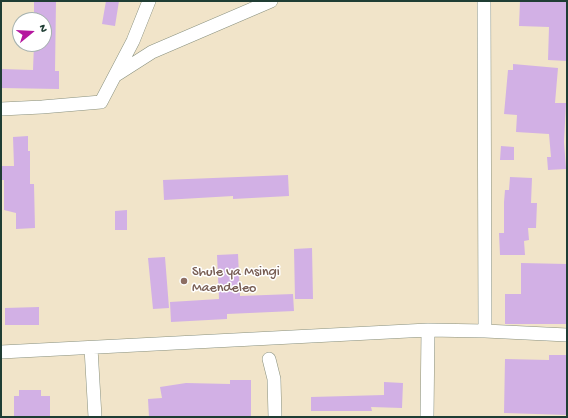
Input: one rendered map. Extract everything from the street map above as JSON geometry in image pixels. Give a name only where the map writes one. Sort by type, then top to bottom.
[{"type":"street","points":[[1,109],[101,102],[133,41],[150,1]]},
{"type":"street","points":[[115,75],[152,52],[271,1]]},
{"type":"street","points":[[484,1],[485,331]]},
{"type":"street","points":[[427,417],[428,330]]},
{"type":"street","points":[[1,352],[428,330],[567,335]]},
{"type":"street","points":[[91,348],[95,417]]},
{"type":"street","points":[[269,359],[274,379],[275,417]]},
{"type":"building","points":[[34,1],[56,1],[55,71],[59,71],[59,89],[1,88],[1,69],[33,70],[34,52],[52,52],[52,12],[34,12]]},
{"type":"building","points":[[106,1],[119,1],[115,26],[102,24]]},
{"type":"building","points":[[520,1],[567,1],[567,61],[548,60],[549,27],[519,26]]},
{"type":"building","points":[[513,64],[558,68],[555,103],[566,103],[564,142],[566,169],[548,170],[547,157],[551,157],[549,134],[516,132],[517,115],[504,114],[508,70],[513,70]]},
{"type":"building","points":[[28,136],[28,151],[30,151],[30,184],[34,184],[35,228],[16,229],[16,213],[4,210],[4,180],[2,180],[1,166],[14,166],[13,137]]},
{"type":"building","points":[[501,146],[514,147],[514,160],[500,160]]},
{"type":"building","points":[[288,175],[289,196],[233,199],[233,196],[164,200],[163,180]]},
{"type":"building","points":[[510,177],[532,178],[531,203],[537,203],[536,228],[528,228],[529,240],[524,241],[525,255],[500,255],[499,233],[504,233],[505,190],[509,190]]},
{"type":"building","points":[[127,210],[127,230],[115,230],[115,211]]},
{"type":"building","points":[[312,248],[313,299],[295,299],[294,249]]},
{"type":"building","points":[[238,254],[240,296],[293,294],[294,311],[227,314],[227,319],[171,322],[170,302],[219,299],[217,255]]},
{"type":"building","points":[[165,257],[169,308],[153,309],[148,258]]},
{"type":"building","points":[[521,263],[567,264],[567,324],[505,324],[505,294],[521,294]]},
{"type":"building","points":[[39,307],[39,325],[5,325],[5,308]]},
{"type":"building","points":[[549,355],[567,355],[567,415],[504,413],[505,359],[549,360]]},
{"type":"building","points":[[230,380],[251,380],[251,417],[149,417],[148,399],[162,398],[160,387],[186,383],[230,384]]},
{"type":"building","points":[[384,382],[403,383],[402,408],[371,407],[372,411],[311,411],[311,397],[384,395]]},
{"type":"building","points":[[19,390],[41,390],[41,396],[50,396],[50,417],[14,417],[14,396],[19,396]]},
{"type":"place","name":"Shule ya Msingi Maendeleo","points":[[184,281]]}]
